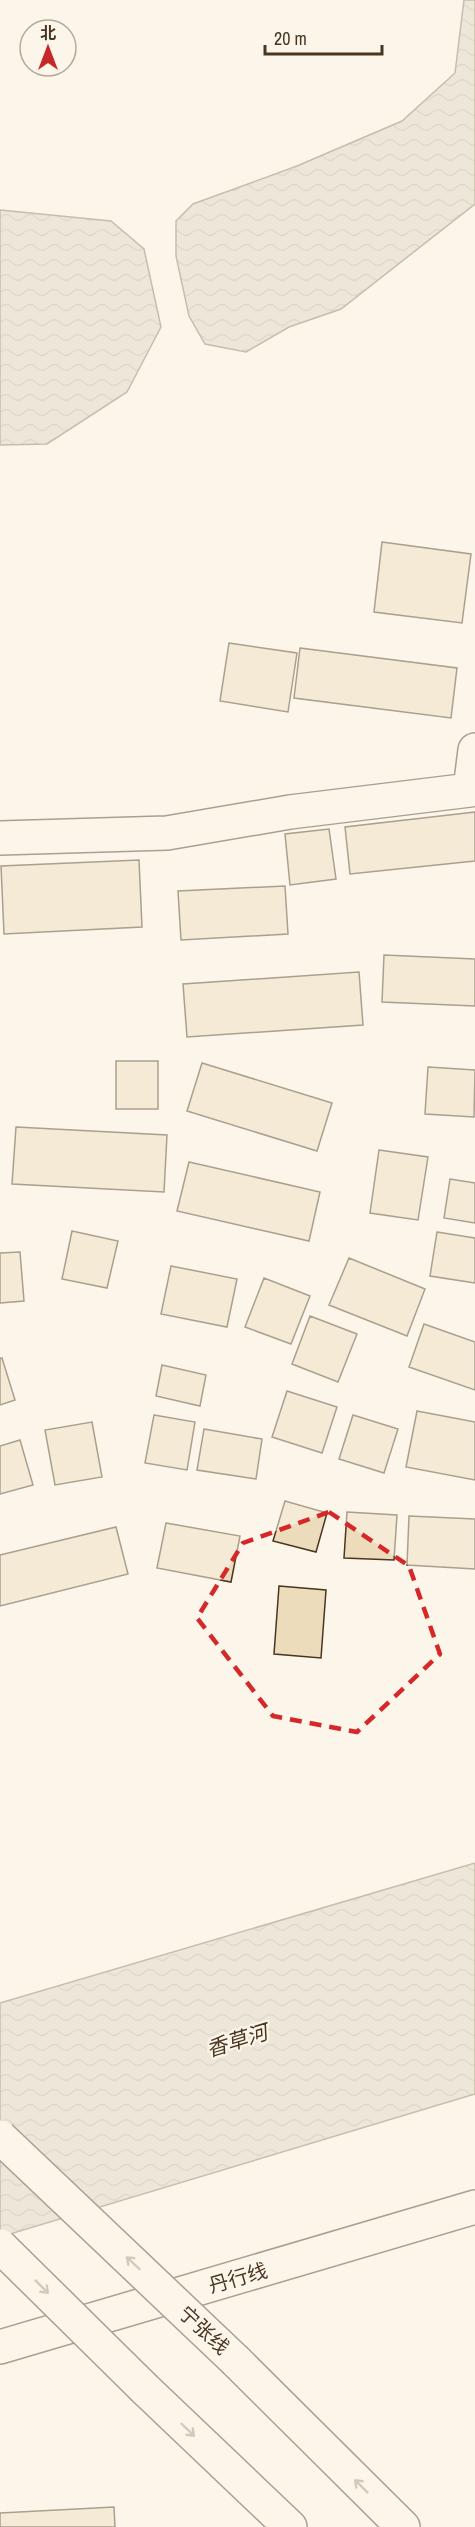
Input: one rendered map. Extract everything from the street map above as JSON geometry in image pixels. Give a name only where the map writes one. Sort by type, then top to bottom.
[{"type":"main road","points":[[0,838],[167,833],[290,812],[473,792],[475,750]]},
{"type":"main road","name":"宁张线","points":[[0,2137],[236,2361],[403,2527]]},
{"type":"main road","name":"丹行线","points":[[0,2347],[475,2207]]},
{"type":"main road","points":[[0,2246],[290,2527]]},
{"type":"highlighted area","points":[[329,1512],[409,1566],[440,1654],[357,1732],[273,1716],[197,1618],[243,1543]]},
{"type":"water","points":[[464,0],[475,0],[475,204],[341,309],[289,327],[246,352],[205,344],[189,316],[176,256],[176,221],[193,204],[297,166],[402,121],[455,73]]},
{"type":"water","points":[[0,210],[111,221],[144,249],[161,327],[127,392],[47,444],[0,445]]},
{"type":"water","name":"香草河","points":[[475,1863],[475,2094],[0,2237],[0,2003]]},
{"type":"building","points":[[382,542],[471,554],[462,623],[374,612]]},
{"type":"building","points":[[229,643],[297,653],[288,712],[220,701]]},
{"type":"building","points":[[300,648],[457,668],[451,718],[294,698]]},
{"type":"building","points":[[475,812],[475,861],[350,874],[345,827]]},
{"type":"building","points":[[329,829],[336,879],[290,885],[285,834]]},
{"type":"building","points":[[139,860],[142,927],[4,934],[1,866]]},
{"type":"building","points":[[285,886],[288,934],[181,940],[178,891]]},
{"type":"building","points":[[384,955],[475,959],[475,1006],[382,1002]]},
{"type":"building","points":[[359,972],[363,1025],[187,1037],[183,984]]},
{"type":"building","points":[[116,1061],[158,1061],[158,1109],[116,1109]]},
{"type":"building","points":[[202,1063],[332,1103],[317,1151],[187,1111]]},
{"type":"building","points":[[428,1067],[475,1070],[474,1117],[425,1114]]},
{"type":"building","points":[[16,1127],[167,1135],[164,1192],[12,1184]]},
{"type":"building","points":[[379,1150],[428,1157],[418,1220],[370,1213]]},
{"type":"building","points":[[189,1162],[320,1192],[309,1241],[177,1211]]},
{"type":"building","points":[[450,1179],[475,1183],[475,1223],[444,1218]]},
{"type":"building","points":[[72,1231],[118,1241],[107,1288],[62,1279]]},
{"type":"building","points":[[437,1232],[475,1238],[475,1283],[430,1276]]},
{"type":"building","points":[[20,1252],[24,1301],[0,1303],[0,1253]]},
{"type":"building","points":[[349,1258],[425,1289],[407,1336],[329,1305]]},
{"type":"building","points":[[171,1266],[237,1279],[227,1327],[161,1314]]},
{"type":"building","points":[[264,1278],[310,1296],[291,1344],[245,1327]]},
{"type":"building","points":[[310,1316],[357,1334],[338,1382],[292,1364]]},
{"type":"building","points":[[424,1324],[475,1342],[475,1390],[409,1367]]},
{"type":"building","points":[[0,1358],[2,1358],[15,1400],[0,1405]]},
{"type":"building","points":[[162,1365],[206,1375],[200,1406],[156,1396]]},
{"type":"building","points":[[287,1391],[337,1407],[322,1453],[272,1437]]},
{"type":"building","points":[[417,1411],[475,1422],[475,1480],[406,1467]]},
{"type":"building","points":[[154,1415],[195,1422],[187,1470],[145,1463]]},
{"type":"building","points":[[353,1415],[398,1429],[384,1473],[339,1459]]},
{"type":"building","points":[[92,1422],[102,1477],[55,1485],[45,1430]]},
{"type":"building","points":[[204,1429],[262,1439],[256,1479],[197,1470]]},
{"type":"building","points":[[20,1440],[33,1485],[0,1494],[0,1446]]},
{"type":"building","points":[[285,1501],[327,1513],[316,1552],[273,1541]]},
{"type":"building","points":[[347,1512],[397,1515],[394,1560],[344,1558]]},
{"type":"building","points":[[409,1516],[475,1519],[475,1569],[407,1565]]},
{"type":"building","points":[[166,1523],[240,1536],[231,1582],[157,1568]]},
{"type":"building","points":[[116,1527],[128,1574],[0,1606],[0,1555]]},
{"type":"building","points":[[279,1586],[326,1590],[321,1658],[274,1654]]},
{"type":"building","points":[[114,2507],[115,2527],[0,2527],[0,2513]]}]
